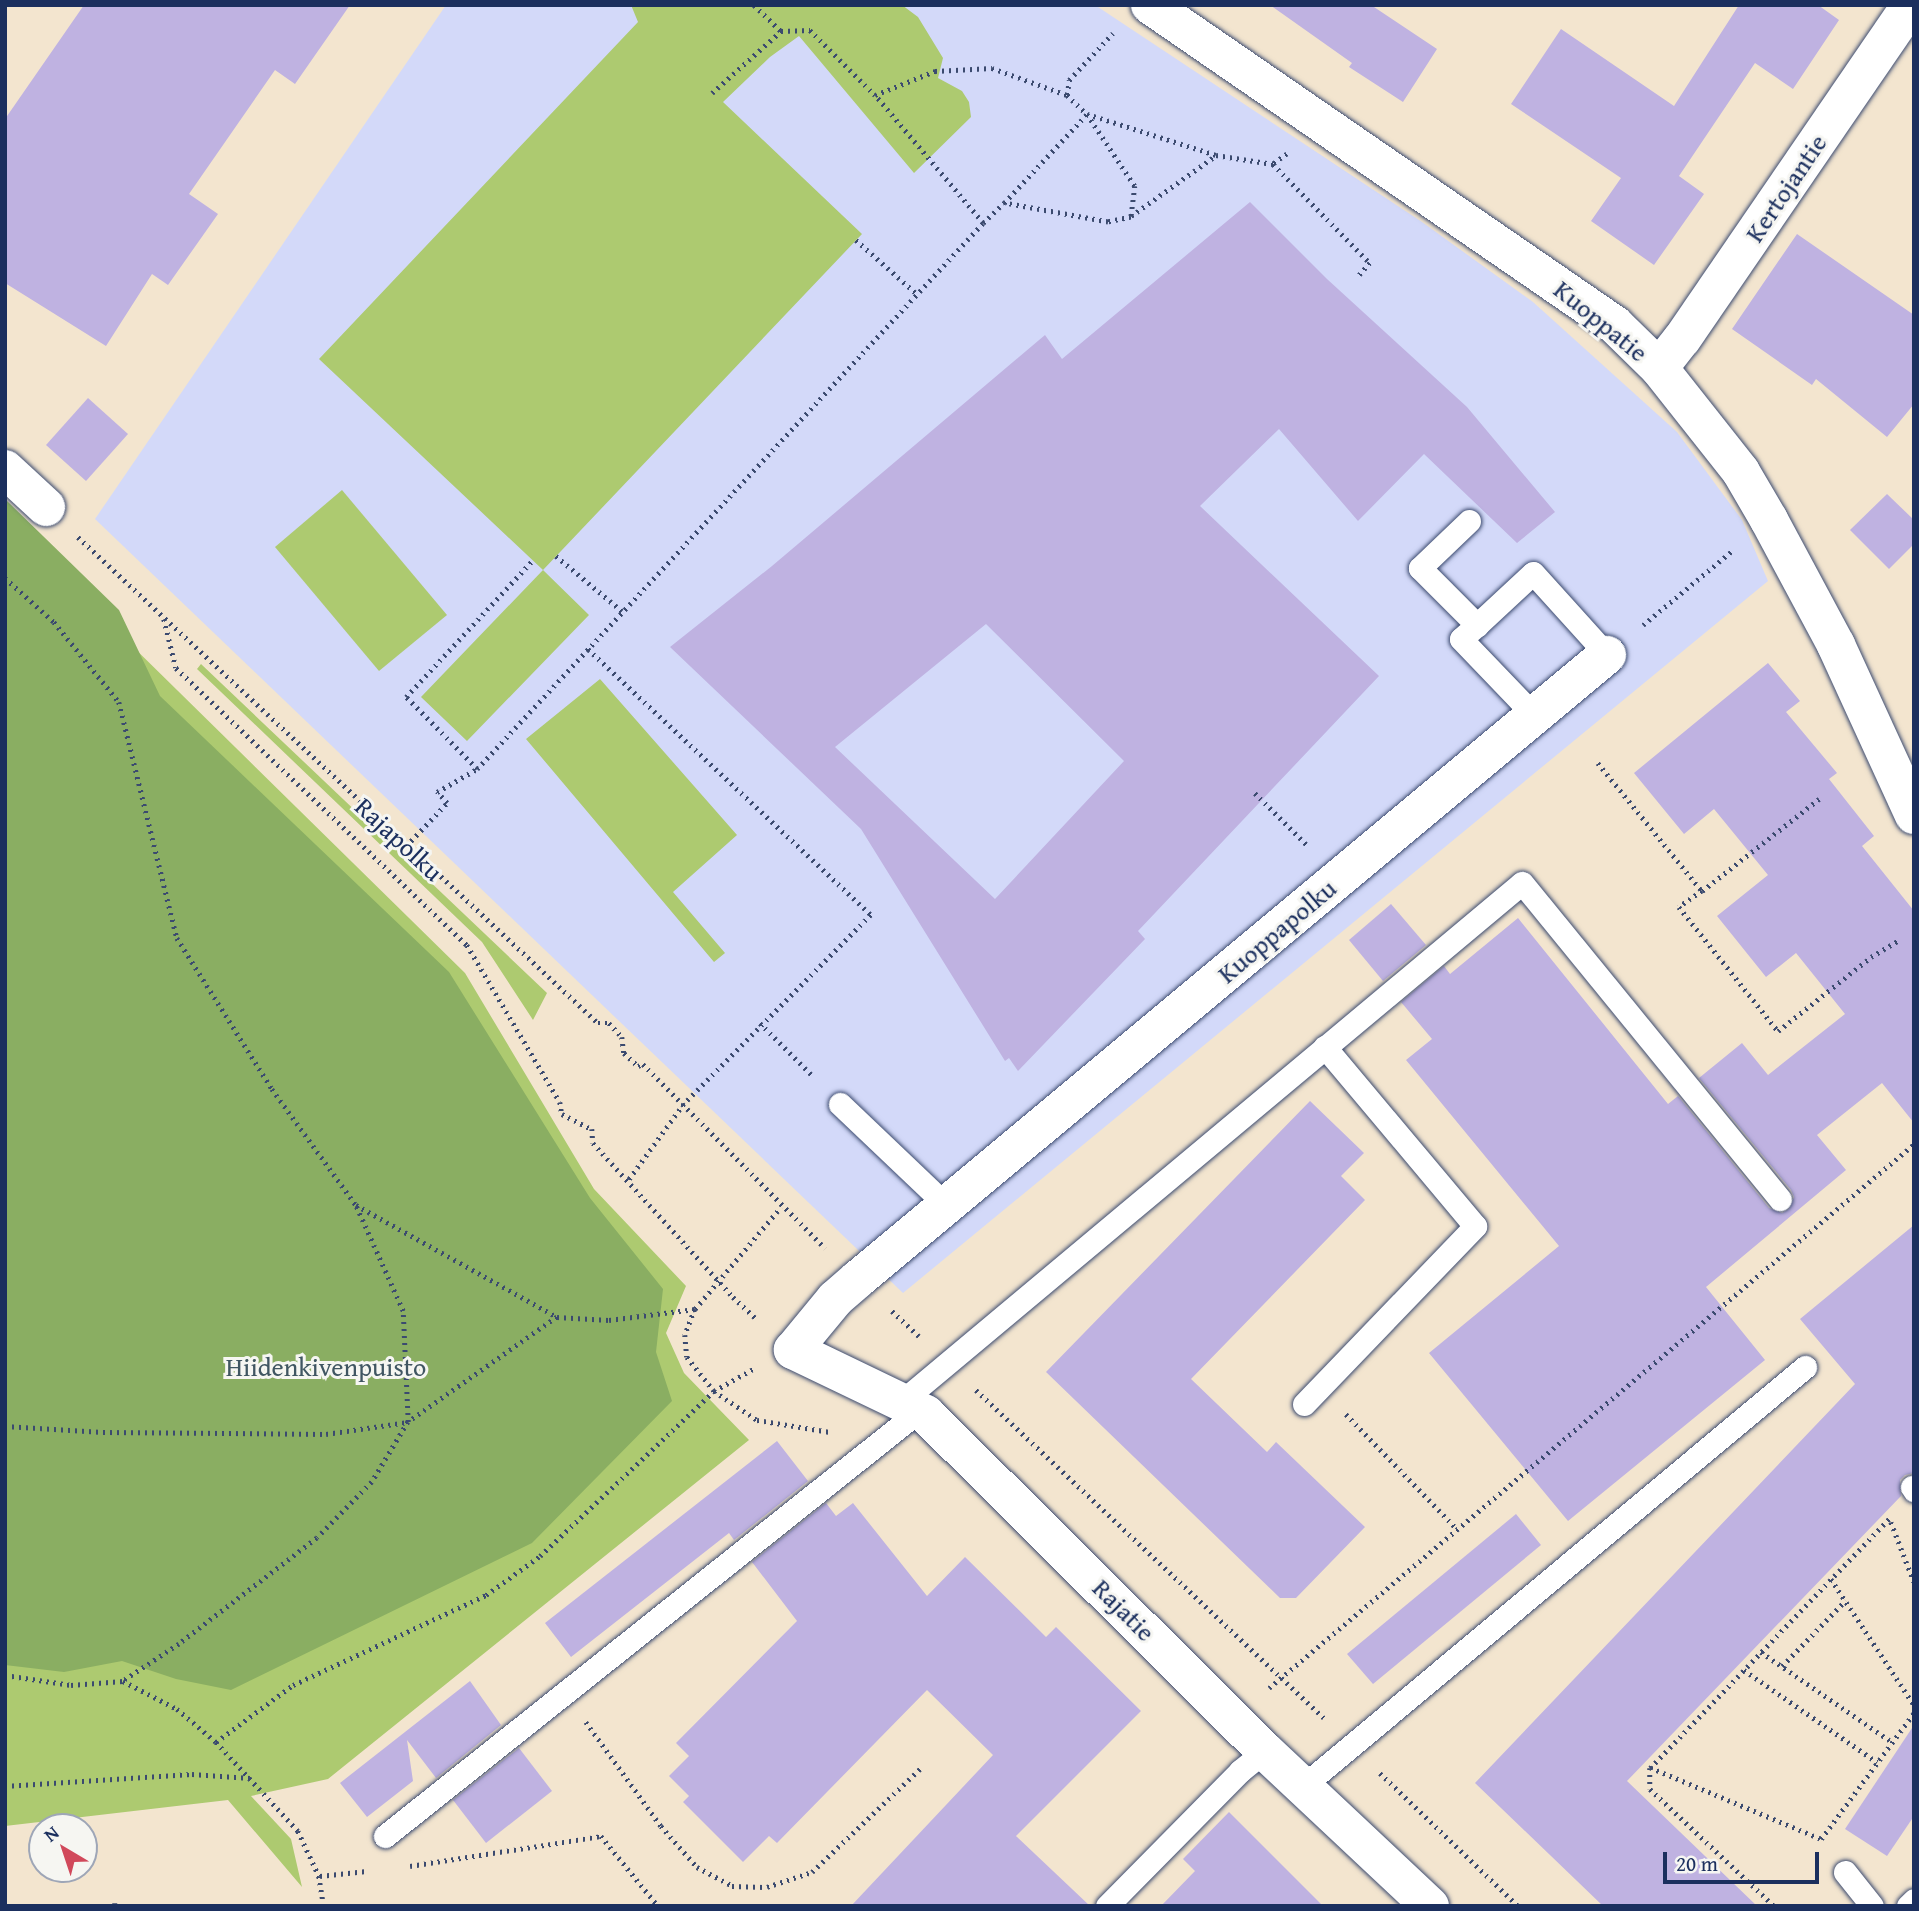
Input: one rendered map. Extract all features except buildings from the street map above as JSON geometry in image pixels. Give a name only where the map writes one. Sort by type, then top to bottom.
[{"type":"street","name":"Kuoppatie","points":[[1150,5],[1615,325],[1659,368],[1741,472],[1769,520],[1836,645],[1914,815]]},
{"type":"street","name":"Kertojantie","points":[[1659,368],[1910,7]]},
{"type":"street","points":[[5,469],[46,507]]},
{"type":"street","name":"Kuoppapolku","points":[[793,1350],[835,1299],[858,1279],[1607,655]]},
{"type":"street","name":"Rajatie","points":[[793,1350],[910,1407],[1265,1751],[1430,1906]]},
{"type":"lane","points":[[1469,521],[1420,568],[1477,625]]},
{"type":"lane","points":[[1534,715],[1461,639],[1533,573],[1607,655]]},
{"type":"lane","points":[[385,1836],[883,1441],[947,1363],[1522,883],[1780,1199]]},
{"type":"lane","points":[[1304,1404],[1475,1226],[1325,1047]]},
{"type":"lane","points":[[840,1104],[947,1206]]},
{"type":"lane","points":[[1303,1786],[1805,1367]]},
{"type":"lane","points":[[1107,1906],[1241,1770],[1265,1751]]},
{"type":"lane","points":[[1845,1872],[1871,1906]]},
{"type":"lane","points":[[1908,1906],[1914,1900]]},
{"type":"path","points":[[754,5],[780,32]]},
{"type":"path","points":[[712,93],[780,32],[810,30],[875,95],[983,223]]},
{"type":"path","points":[[1067,95],[1069,80],[1109,40]]},
{"type":"path","points":[[875,95],[935,71],[992,68],[1067,95],[1087,114],[1135,186],[1131,216]]},
{"type":"path","points":[[1087,114],[1216,155],[1273,164],[1370,263],[1357,278]]},
{"type":"path","points":[[406,846],[447,803],[438,792],[477,769],[1087,114]]},
{"type":"path","points":[[1273,164],[1325,123]]},
{"type":"path","points":[[1004,203],[1108,222],[1131,216],[1216,155]]},
{"type":"path","points":[[856,240],[917,294]]},
{"type":"path","name":"Rajapolku","points":[[46,507],[598,1023],[609,1023],[622,1037],[624,1053],[638,1066],[643,1064],[684,1104],[781,1207],[1281,1677],[1518,1906]]},
{"type":"path","points":[[1607,655],[1769,520]]},
{"type":"path","points":[[556,556],[622,611]]},
{"type":"path","points":[[477,769],[406,697],[531,561]]},
{"type":"path","points":[[5,578],[54,622],[119,702],[177,938],[272,1090],[356,1205],[403,1311],[408,1422]]},
{"type":"path","points":[[163,618],[176,668],[467,945],[560,1102],[562,1114],[592,1129],[593,1143],[718,1280],[793,1350],[714,1391],[540,1556],[486,1595],[293,1685],[216,1742]]},
{"type":"path","points":[[588,649],[871,915],[760,1023],[684,1104],[628,1181]]},
{"type":"path","points":[[1598,763],[1702,891]]},
{"type":"path","points":[[1255,793],[1340,878]]},
{"type":"path","points":[[1819,799],[1679,907],[1778,1031],[1871,957],[1899,940]]},
{"type":"path","points":[[760,1023],[840,1104]]},
{"type":"path","points":[[1234,1721],[1281,1677],[1914,1144]]},
{"type":"path","points":[[356,1205],[557,1317],[609,1320],[695,1309]]},
{"type":"path","points":[[781,1207],[695,1309],[685,1335],[687,1357],[714,1391],[757,1420],[883,1441]]},
{"type":"path","points":[[5,1675],[71,1685],[123,1681],[179,1644],[317,1538],[372,1482],[408,1422],[557,1317]]},
{"type":"path","points":[[1321,1387],[1457,1529]]},
{"type":"path","points":[[5,1426],[103,1432],[326,1434],[408,1422]]},
{"type":"path","points":[[1774,1906],[1650,1789],[1650,1768],[1897,1510]]},
{"type":"path","points":[[1889,1518],[1914,1582]]},
{"type":"path","points":[[1831,1579],[1914,1705]]},
{"type":"path","points":[[1782,1667],[1845,1601]]},
{"type":"path","points":[[1761,1652],[1892,1742]]},
{"type":"path","points":[[1744,1670],[1877,1762]]},
{"type":"path","points":[[123,1681],[177,1709],[216,1742],[250,1778],[298,1832],[319,1876],[324,1906]]},
{"type":"path","points":[[565,1693],[661,1826],[697,1867],[732,1886],[767,1886],[812,1872],[922,1767]]},
{"type":"path","points":[[1820,1839],[1914,1713]]},
{"type":"path","points":[[1650,1768],[1820,1839],[1845,1872]]},
{"type":"path","points":[[5,1786],[192,1774],[250,1778]]},
{"type":"path","points":[[396,1868],[601,1836],[658,1906]]},
{"type":"path","points":[[319,1876],[371,1870]]},
{"type":"shaded area","points":[[446,5],[1095,5],[1422,222],[1533,302],[1677,432],[1742,520],[1768,581],[903,1293],[95,519]]},
{"type":"green space","points":[[631,5],[902,5],[918,17],[943,58],[938,78],[962,91],[969,102],[971,117],[914,173],[799,36],[770,57],[723,102],[862,234],[543,570],[319,359],[638,22]]},
{"type":"green space","points":[[342,490],[447,615],[379,671],[275,547]]},
{"type":"green space","name":"Hiidenkivenpuisto","points":[[5,499],[119,610],[160,696],[449,972],[590,1198],[663,1289],[656,1352],[672,1401],[532,1543],[231,1690],[176,1679],[122,1661],[64,1672],[5,1665]]},
{"type":"green space","name":"Hiidenkivenpuisto","points":[[5,521],[465,973],[594,1189],[686,1286],[666,1333],[684,1373],[749,1440],[328,1779],[251,1796],[291,1839],[302,1887],[228,1800],[98,1815],[98,1813],[28,1813],[28,1823],[5,1826]]},
{"type":"green space","points":[[543,570],[589,615],[467,741],[421,697]]},
{"type":"green space","points":[[201,664],[547,993],[533,1020],[482,942],[197,669]]},
{"type":"green space","points":[[600,679],[737,835],[673,892],[725,953],[714,962],[526,739]]}]
